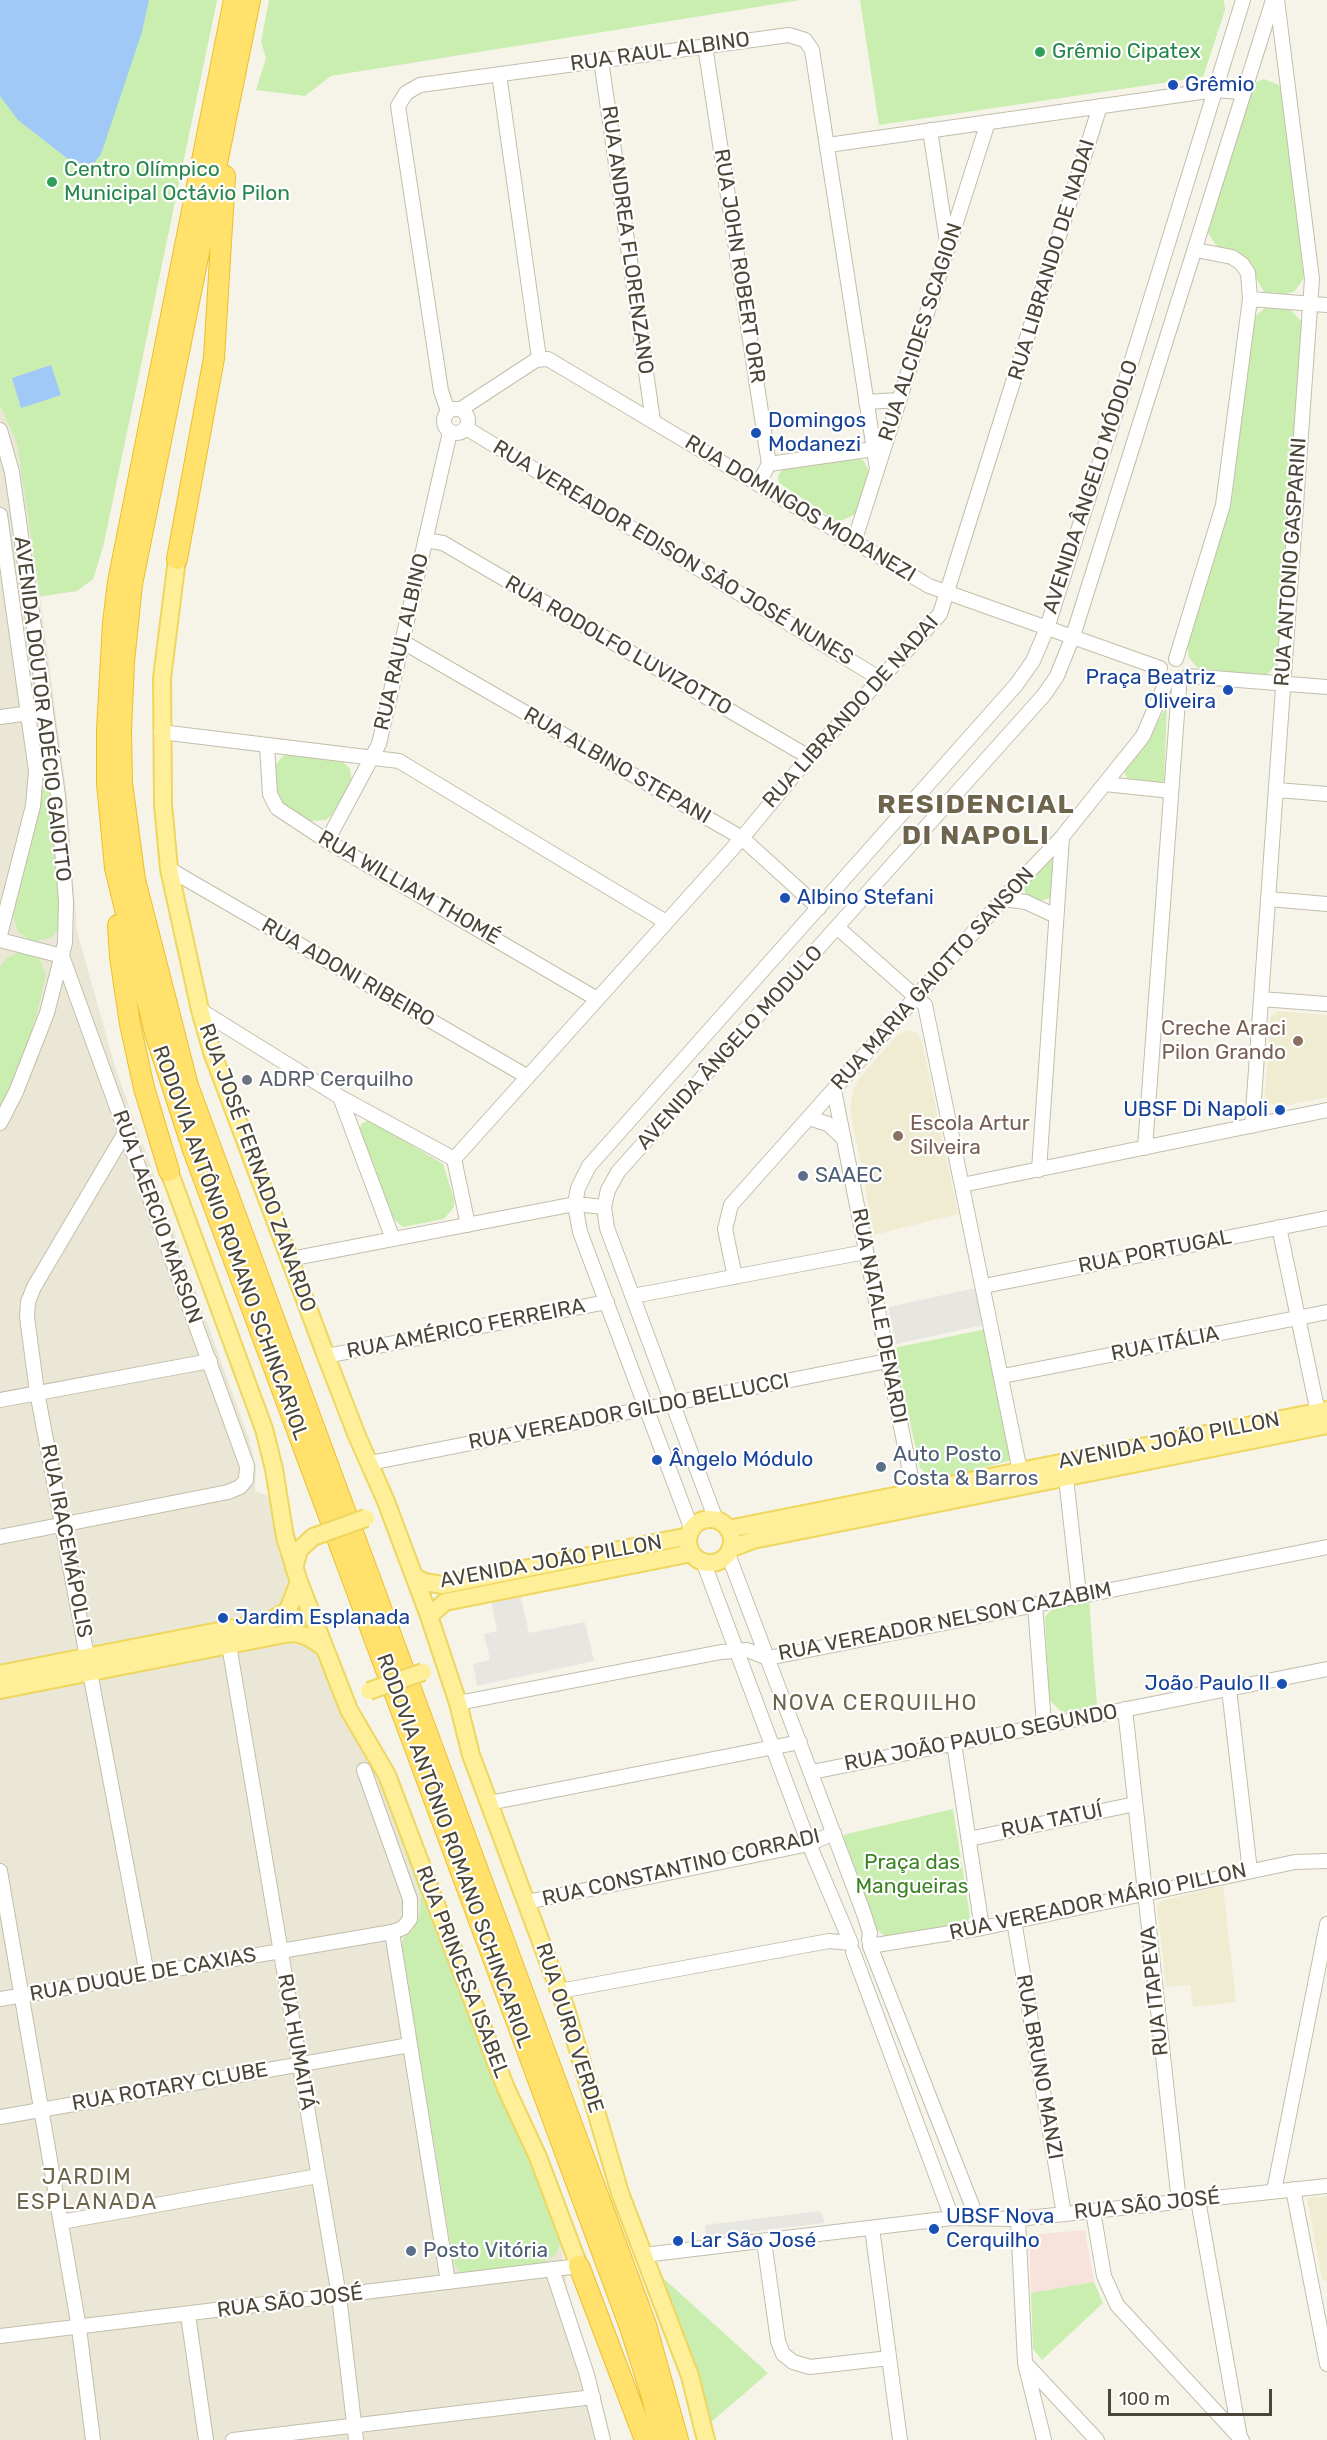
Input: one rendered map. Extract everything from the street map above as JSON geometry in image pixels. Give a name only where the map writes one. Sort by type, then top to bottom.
[{"type":"highway","name":"RODOVIA ANTÔNIO ROMANO SCHINCARIOL","points":[[234,0],[118,582],[112,623],[107,783],[115,868],[155,1033],[193,1150],[631,2330],[663,2440]]},
{"type":"highway","name":"RODOVIA ANTÔNIO ROMANO SCHINCARIOL","points":[[250,0],[145,514],[128,621],[122,700],[122,783],[135,880],[188,1086],[646,2325],[678,2440]]},
{"type":"highway","points":[[177,559],[214,358],[221,265],[227,120]]},
{"type":"highway","points":[[115,868],[120,957],[130,1024],[144,1088],[169,1171]]},
{"type":"highway","points":[[579,2266],[645,2440]]},
{"type":"main road","name":"RUA JOSÉ FERNADO ZANARDO","points":[[177,559],[170,598],[162,678],[163,804],[169,870],[200,1010],[212,1052],[326,1356],[395,1524],[429,1616]]},
{"type":"main road","points":[[169,1171],[264,1429],[297,1575],[337,1682],[352,1690],[369,1691],[423,1672],[434,1662],[440,1649]]},
{"type":"main road","name":"AVENIDA JOÃO PILLON","points":[[722,1524],[915,1499],[1323,1418]]},
{"type":"main road","name":"AVENIDA JOÃO PILLON","points":[[729,1551],[753,1540],[1020,1471],[1065,1469]]},
{"type":"main road","points":[[0,1690],[90,1664],[270,1621],[288,1610],[297,1575],[299,1550],[313,1537],[366,1518],[381,1517],[395,1524]]},
{"type":"main road","points":[[705,1520],[722,1524],[732,1539],[729,1551],[719,1560],[698,1557],[690,1533],[705,1520]]},
{"type":"main road","name":"AVENIDA JOÃO PILLON","points":[[414,1576],[424,1582],[443,1586],[690,1533]]},
{"type":"main road","name":"AVENIDA JOÃO PILLON","points":[[429,1616],[434,1609],[445,1602],[698,1557]]},
{"type":"main road","name":"RUA OURO VERDE","points":[[429,1616],[458,1703],[471,1755],[560,1991],[613,2172],[690,2376],[706,2440]]},
{"type":"main road","points":[[0,1674],[229,1645],[296,1633],[325,1648]]},
{"type":"main road","name":"RUA PRINCESA ISABEL","points":[[337,1682],[349,1710],[387,1775],[505,2086],[537,2157],[579,2266]]},
{"type":"street","name":"AVENIDA ÂNGELO MÓDOLO","points":[[819,908],[1027,673],[1047,628],[1243,0]]},
{"type":"street","name":"AVENIDA ÂNGELO MÓDOLO","points":[[1073,636],[1196,250],[1242,92],[1275,0]]},
{"type":"street","name":"RUA ANTONIO GASPARINI","points":[[1252,1126],[1312,279],[1275,0]]},
{"type":"street","name":"RUA RAUL ALBINO","points":[[454,410],[441,391],[398,106],[406,93],[420,85],[789,34],[805,40],[812,50],[877,469]]},
{"type":"street","name":"RUA JOHN ROBERT ORR","points":[[705,46],[770,464]]},
{"type":"street","name":"RUA ANDREA FLORENZANO","points":[[601,60],[653,421]]},
{"type":"street","points":[[454,410],[467,416],[466,428],[459,433],[450,432],[443,422],[454,410],[539,358],[499,74]]},
{"type":"street","points":[[828,145],[1215,90],[1242,92]]},
{"type":"street","name":"RUA LIBRANDO DE NADAI","points":[[454,1159],[742,838],[879,678],[940,614],[1100,106]]},
{"type":"street","name":"RUA ALCIDES SCAGION","points":[[854,542],[988,122]]},
{"type":"street","points":[[930,130],[948,247]]},
{"type":"street","points":[[1176,659],[1223,505],[1250,299],[1248,273],[1242,264],[1232,257],[1196,250]]},
{"type":"street","points":[[1250,299],[1327,305]]},
{"type":"street","name":"RUA DOMINGOS MODANEZI","points":[[539,358],[558,364],[929,586],[1160,668]]},
{"type":"street","points":[[866,402],[899,400]]},
{"type":"street","name":"RUA VEREADOR EDISON SÃO JOSÉ NUNES","points":[[466,428],[879,678]]},
{"type":"street","name":"AVENIDA DOUTOR ADÉCIO GAIOTTO","points":[[0,430],[12,472],[58,796],[66,902],[62,956],[47,1013],[16,1092],[0,1123]]},
{"type":"street","name":"RUA RAUL ALBINO","points":[[327,841],[379,744],[450,432]]},
{"type":"street","points":[[758,484],[770,464],[873,449]]},
{"type":"street","name":"AVENIDA DOUTOR ADÉCIO GAIOTTO","points":[[0,514],[36,771],[36,790],[0,935]]},
{"type":"street","name":"RUA RODOLFO LUVIZOTTO","points":[[425,540],[443,543],[809,758]]},
{"type":"street","name":"AVENIDA ÂNGELO MODULO","points":[[604,1207],[608,1190],[618,1172],[1044,695],[1057,676],[1073,636]]},
{"type":"street","name":"RUA ALBINO STEPANI","points":[[403,642],[742,838],[819,908]]},
{"type":"street","points":[[1145,1148],[1178,683],[1184,663],[1176,659],[1167,661],[1160,668],[1160,678],[1178,683],[1283,684],[1327,687]]},
{"type":"street","name":"RUA MARIA GAIOTTO SANSON","points":[[735,1277],[725,1229],[731,1205],[1003,899],[1062,837],[1143,736],[1178,683]]},
{"type":"street","points":[[0,717],[45,711]]},
{"type":"street","points":[[161,732],[399,761],[666,922]]},
{"type":"street","name":"RUA WILLIAM THOMÉ","points":[[267,746],[272,802],[277,808],[327,841],[597,999]]},
{"type":"street","points":[[1105,784],[1171,791]]},
{"type":"street","points":[[1276,790],[1327,794]]},
{"type":"street","points":[[1039,1170],[1062,837]]},
{"type":"street","name":"RUA ADONI RIBEIRO","points":[[169,870],[528,1077]]},
{"type":"street","points":[[842,882],[862,900]]},
{"type":"street","points":[[1003,899],[1026,902],[1056,916]]},
{"type":"street","points":[[1269,899],[1327,904]]},
{"type":"street","name":"AVENIDA ÂNGELO MODULO","points":[[690,1533],[580,1232],[575,1204],[578,1188],[589,1166],[819,908]]},
{"type":"street","points":[[838,928],[925,1005],[1003,1376],[1020,1471]]},
{"type":"street","points":[[791,939],[812,956]]},
{"type":"street","points":[[0,940],[62,956]]},
{"type":"street","name":"RUA LAERCIO MARSON","points":[[62,956],[248,1466],[246,1480],[240,1487],[228,1492],[63,1525]]},
{"type":"street","points":[[1261,999],[1327,1005]]},
{"type":"street","points":[[200,1010],[340,1097],[454,1159],[468,1225]]},
{"type":"street","name":"RUA NATALE DENARDI","points":[[834,1090],[915,1499]]},
{"type":"street","points":[[340,1097],[393,1239]]},
{"type":"street","points":[[962,1185],[1327,1110]]},
{"type":"street","points":[[809,1118],[828,1124],[844,1139]]},
{"type":"street","name":"RUA IRACEMÁPOLIS","points":[[126,1131],[34,1287],[28,1302],[27,1317],[37,1392],[147,1974]]},
{"type":"street","points":[[290,1259],[575,1204],[604,1207],[607,1228],[673,1404],[722,1524]]},
{"type":"street","name":"RUA PORTUGAL","points":[[984,1286],[1327,1218]]},
{"type":"street","points":[[1279,1227],[1323,1418]]},
{"type":"street","points":[[633,1296],[865,1252]]},
{"type":"street","name":"RUA AMÉRICO FERREIRA","points":[[326,1356],[607,1302]]},
{"type":"street","name":"RUA ITÁLIA","points":[[1003,1376],[1327,1312]]},
{"type":"street","points":[[0,1400],[210,1361]]},
{"type":"street","name":"RUA VEREADOR GILDO BELLUCCI","points":[[370,1463],[887,1361]]},
{"type":"street","points":[[1065,1469],[1079,1595]]},
{"type":"street","points":[[0,1537],[63,1525]]},
{"type":"street","name":"RUA VEREADOR NELSON CAZABIM","points":[[458,1703],[737,1650],[747,1650],[768,1658],[1327,1547]]},
{"type":"street","points":[[729,1551],[870,1933],[869,1943],[976,2218]]},
{"type":"street","points":[[698,1557],[737,1650],[809,1844],[852,1948],[951,2218]]},
{"type":"street","points":[[1035,1604],[1044,1725]]},
{"type":"street","name":"RUA HUMAITÁ","points":[[229,1645],[339,2296],[356,2440]]},
{"type":"street","name":"RUA JOÃO PAULO SEGUNDO","points":[[812,1772],[1327,1669]]},
{"type":"street","points":[[1229,1689],[1250,1871]]},
{"type":"street","name":"RUA ITAPEVA","points":[[1125,1709],[1179,2202]]},
{"type":"street","points":[[489,1803],[800,1742]]},
{"type":"street","points":[[954,1743],[982,1928]]},
{"type":"street","name":"RUA PRINCESA ISABEL","points":[[364,1770],[412,1908],[407,1923],[392,1932]]},
{"type":"street","name":"RUA TATUÍ","points":[[969,1839],[1135,1804]]},
{"type":"street","name":"RUA CONSTANTINO CORRADI","points":[[527,1902],[809,1844],[834,1833]]},
{"type":"street","name":"RUA VEREADOR MÁRIO PILLON","points":[[852,1948],[865,1954],[869,1943],[982,1928],[1295,1862],[1327,1861]]},
{"type":"street","points":[[0,1871],[79,2328],[93,2440]]},
{"type":"street","name":"RUA BRUNO MANZI","points":[[1014,1921],[1064,2214]]},
{"type":"street","points":[[1274,2192],[1327,1924]]},
{"type":"street","points":[[392,1932],[448,2282]]},
{"type":"street","name":"RUA DUQUE DE CAXIAS","points":[[0,1999],[392,1932]]},
{"type":"street","points":[[560,1991],[829,1941],[852,1948]]},
{"type":"street","name":"RUA ROTARY CLUBE","points":[[0,2117],[410,2045]]},
{"type":"street","points":[[61,2222],[318,2176]]},
{"type":"street","name":"RUA SÃO JOSÉ","points":[[644,2255],[937,2219],[1018,2219],[1327,2186]]},
{"type":"street","points":[[937,2219],[940,2188]]},
{"type":"street","points":[[1293,2189],[1320,2293],[1327,2364]]},
{"type":"street","points":[[1198,2200],[1241,2439]]},
{"type":"street","points":[[1093,2211],[1104,2276],[1116,2305],[1241,2439]]},
{"type":"street","points":[[1018,2219],[1025,2363],[1044,2440]]},
{"type":"street","points":[[872,2228],[900,2440]]},
{"type":"street","points":[[764,2241],[778,2341],[783,2354],[793,2362],[810,2367],[889,2358]]},
{"type":"street","name":"RUA SÃO JOSÉ","points":[[0,2336],[579,2266]]},
{"type":"street","points":[[552,2269],[593,2397],[603,2440]]},
{"type":"street","points":[[188,2315],[206,2440]]},
{"type":"street","points":[[1025,2363],[1097,2440]]},
{"type":"street","points":[[233,2440],[593,2397]]},
{"type":"shaded area","points":[[0,0],[217,0],[103,547],[93,579],[77,591],[40,597],[67,797],[77,931],[115,1067],[249,1439],[256,1467],[255,1491],[287,1503],[306,1573],[374,1765],[560,2233],[567,2289],[600,2393],[611,2440],[0,2440]]},
{"type":"shaded area","name":"Creche Araci Pilon Grando","points":[[1277,1011],[1327,1015],[1327,1097],[1278,1107],[1267,1102],[1265,1094],[1270,1018]]},
{"type":"shaded area","name":"Escola Artur Silveira","points":[[910,1030],[918,1034],[922,1042],[958,1214],[874,1235],[862,1172],[866,1170],[865,1164],[860,1161],[850,1110],[853,1090],[858,1080],[898,1034]]},
{"type":"shaded area","points":[[976,1288],[984,1325],[896,1344],[888,1307]]},
{"type":"shaded area","points":[[520,1594],[529,1633],[585,1622],[594,1661],[477,1686],[473,1664],[490,1660],[484,1634],[497,1631],[491,1600]]},
{"type":"shaded area","points":[[1223,1886],[1236,2002],[1193,2007],[1190,1985],[1166,1987],[1157,1906],[1161,1901]]},
{"type":"shaded area","points":[[1327,2196],[1327,2282],[1322,2279],[1307,2198]]},
{"type":"shaded area","points":[[820,2211],[825,2223],[706,2237],[705,2225]]},
{"type":"shaded area","points":[[1085,2230],[1094,2282],[1031,2293],[1029,2235]]},
{"type":"green space","points":[[0,0],[217,0],[103,547],[93,579],[77,591],[40,596],[17,443],[0,405]]},
{"type":"green space","points":[[269,0],[800,0],[331,76],[305,96],[256,90],[266,58],[261,42]]},
{"type":"green space","name":"Grêmio Cipatex","points":[[860,0],[1224,0],[1225,10],[1203,77],[879,125]]},
{"type":"green space","points":[[1264,79],[1279,85],[1282,94],[1304,278],[1294,292],[1285,294],[1264,292],[1245,259],[1232,250],[1217,247],[1208,233],[1249,92],[1256,82]]},
{"type":"green space","points":[[1265,308],[1291,310],[1301,321],[1302,330],[1277,663],[1269,673],[1261,676],[1198,668],[1189,658],[1187,645],[1232,498],[1254,317]]},
{"type":"green space","points":[[858,458],[864,461],[869,472],[855,514],[841,521],[835,520],[779,483],[778,476],[783,468]]},
{"type":"green space","points":[[1167,705],[1164,781],[1160,783],[1128,779],[1124,772],[1149,739]]},
{"type":"green space","points":[[40,736],[42,736],[50,786],[61,924],[52,937],[33,942],[18,932],[13,914],[40,791]]},
{"type":"green space","points":[[292,754],[342,761],[350,769],[352,781],[331,816],[326,820],[308,821],[283,806],[276,797],[274,766],[283,756]]},
{"type":"green space","points":[[1053,855],[1051,898],[1039,901],[1027,897],[1025,884]]},
{"type":"green space","points":[[16,953],[26,953],[40,960],[46,976],[32,1032],[0,1111],[0,967],[7,958]]},
{"type":"green space","points":[[369,1120],[443,1164],[454,1199],[454,1207],[444,1219],[403,1227],[390,1216],[360,1130],[361,1124]]},
{"type":"green space","points":[[986,1329],[1012,1460],[941,1479],[929,1476],[920,1468],[894,1348]]},
{"type":"green space","points":[[1089,1599],[1097,1707],[1063,1713],[1049,1700],[1045,1617],[1055,1606]]},
{"type":"green space","points":[[374,1765],[381,1777],[561,2238],[556,2254],[543,2263],[467,2273],[459,2271],[454,2264],[402,1946],[404,1938],[413,1929],[420,1913],[421,1896]]},
{"type":"green space","name":"Praça das Mangueiras","points":[[953,1809],[970,1916],[968,1922],[886,1938],[877,1929],[843,1835]]},
{"type":"green space","points":[[662,2277],[768,2373],[710,2423],[697,2375]]},
{"type":"green space","points":[[1094,2282],[1103,2303],[1042,2360],[1033,2349],[1031,2293]]},
{"type":"water","points":[[0,0],[149,0],[142,32],[101,154],[95,162],[85,165],[68,159],[18,120],[0,96]]},
{"type":"water","points":[[51,365],[61,395],[21,408],[12,378]]},
{"type":"place","name":"Grêmio Cipatex","points":[[1040,52]]},
{"type":"place","name":"Grêmio","points":[[1173,85]]},
{"type":"place","name":"Centro Olímpico Municipal Octávio Pilon","points":[[52,182]]},
{"type":"place","name":"Domingos Modanezi","points":[[756,433]]},
{"type":"place","name":"Praça Beatriz Oliveira","points":[[1228,690]]},
{"type":"place","name":"Albino Stefani","points":[[785,898]]},
{"type":"place","name":"Creche Araci Pilon Grando","points":[[1298,1041]]},
{"type":"place","name":"ADRP Cerquilho","points":[[247,1080]]},
{"type":"place","name":"UBSF Di Napoli","points":[[1280,1110]]},
{"type":"place","name":"Escola Artur Silveira","points":[[898,1136]]},
{"type":"place","name":"SAAEC","points":[[803,1176]]},
{"type":"place","name":"Ângelo Módulo","points":[[657,1460]]},
{"type":"place","name":"Auto Posto Costa & Barros","points":[[881,1467]]},
{"type":"place","name":"Jardim Esplanada","points":[[223,1618]]},
{"type":"place","name":"João Paulo II","points":[[1282,1684]]},
{"type":"place","name":"UBSF Nova Cerquilho","points":[[934,2229]]},
{"type":"place","name":"Lar São José","points":[[678,2241]]},
{"type":"place","name":"Posto Vitória","points":[[411,2251]]},
{"type":"district","name":"RESIDENCIAL DI NAPOLI","points":[[976,820]]},
{"type":"district","name":"NOVA CERQUILHO","points":[[875,1704]]},
{"type":"district","name":"JARDIM ESPLANADA","points":[[87,2190]]}]
